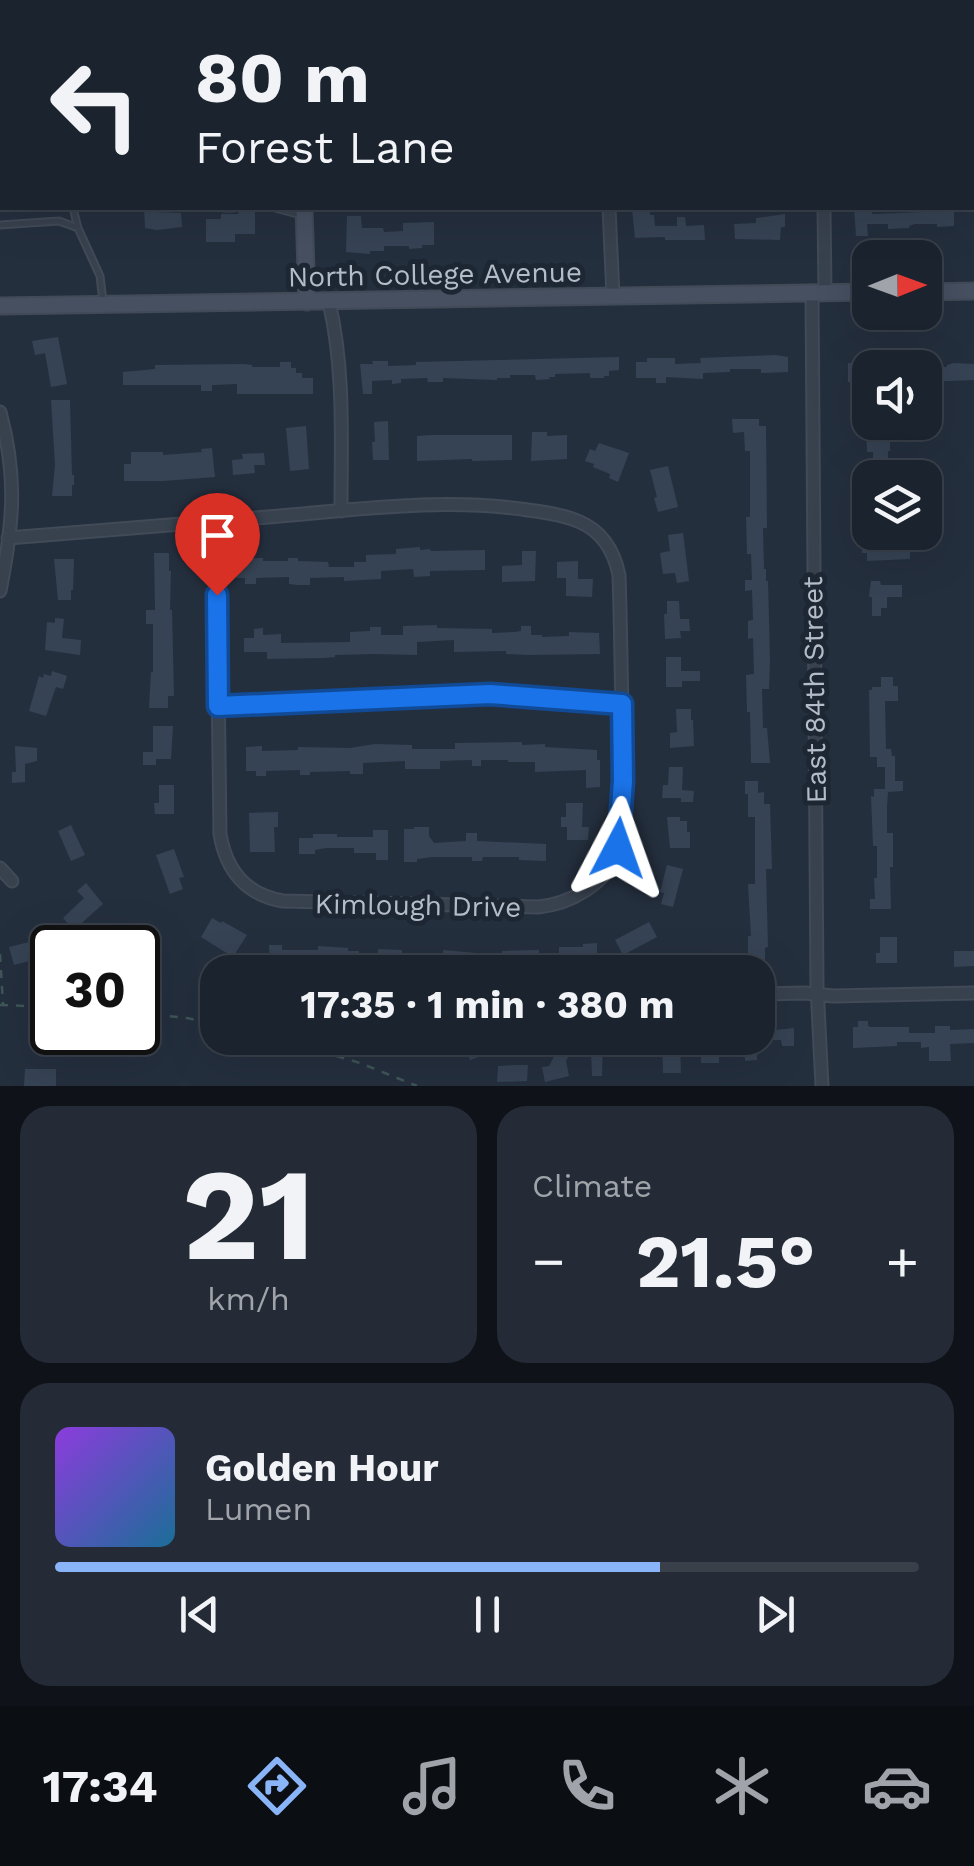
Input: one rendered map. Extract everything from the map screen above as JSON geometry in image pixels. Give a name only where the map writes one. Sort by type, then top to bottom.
[{"type":"main road","points":[[304,212],[307,302]]},
{"type":"main road","points":[[942,292],[974,291]]},
{"type":"main road","name":"North College Avenue","points":[[0,306],[852,292]]},
{"type":"street","points":[[610,210],[613,296]]},
{"type":"street","name":"East 84th Street","points":[[822,1086],[818,995],[818,293],[824,210]]},
{"type":"street","points":[[330,302],[340,371],[341,511]]},
{"type":"street","points":[[0,412],[12,473],[12,510],[0,591]]},
{"type":"street","points":[[8,538],[216,521],[341,511],[440,504],[504,507],[576,520],[604,540],[613,552],[619,574],[622,704],[490,694],[218,706],[216,521]]},
{"type":"street","name":"Kimlough Drive","points":[[218,706],[220,834],[224,854],[236,876],[257,893],[283,901],[524,908],[561,903],[584,892],[614,859],[621,834],[622,704]]},
{"type":"street","points":[[0,868],[12,881]]},
{"type":"street","points":[[775,994],[974,994]]},
{"type":"lane","points":[[74,210],[100,276],[103,305]]},
{"type":"lane","points":[[0,224],[60,221],[78,228]]},
{"type":"path","points":[[0,954],[2,1006],[30,1007]]},
{"type":"path","points":[[160,1016],[200,1022]]},
{"type":"path","points":[[333,1055],[417,1086]]},
{"type":"building","points":[[144,210],[181,213],[182,227],[145,228]]},
{"type":"building","points":[[239,210],[255,210],[255,234],[235,234],[235,242],[206,242],[206,219],[238,214]]},
{"type":"building","points":[[632,210],[650,210],[655,226],[677,226],[677,217],[685,217],[686,226],[704,225],[705,240],[635,238]]},
{"type":"building","points":[[854,210],[872,210],[872,214],[954,212],[954,226],[915,224],[888,229],[888,224],[867,224],[868,236],[856,236]]},
{"type":"building","points":[[785,214],[780,240],[735,239],[734,224],[756,223],[756,218]]},
{"type":"building","points":[[347,216],[361,216],[362,228],[383,228],[384,232],[403,231],[403,223],[434,222],[434,245],[409,249],[384,246],[384,251],[370,254],[346,252]]},
{"type":"building","points":[[58,337],[67,384],[51,387],[45,353],[35,355],[32,341]]},
{"type":"building","points":[[619,357],[619,370],[609,371],[604,378],[590,378],[590,373],[555,374],[550,379],[536,380],[535,375],[510,375],[497,380],[443,378],[443,382],[428,382],[427,378],[401,379],[401,383],[392,384],[392,380],[372,381],[372,394],[363,394],[360,364],[388,361],[388,366]]},
{"type":"building","points":[[788,357],[788,372],[730,369],[703,373],[703,379],[666,377],[666,383],[656,383],[656,378],[636,378],[636,362],[647,362],[647,358],[675,358],[675,364],[701,363],[700,358]]},
{"type":"building","points":[[280,362],[291,362],[291,368],[302,373],[302,378],[313,378],[313,394],[237,394],[237,384],[212,385],[212,391],[201,391],[201,385],[123,385],[123,372],[155,369],[155,365],[280,367]]},
{"type":"building","points":[[848,363],[852,363],[852,382],[848,382]]},
{"type":"building","points":[[974,364],[974,380],[942,381],[942,367]]},
{"type":"building","points":[[51,400],[70,400],[72,496],[52,496],[55,465]]},
{"type":"building","points":[[732,419],[759,419],[759,426],[766,426],[767,528],[763,528],[770,660],[769,689],[762,689],[763,728],[767,728],[770,763],[751,763],[746,675],[754,674],[753,638],[748,639],[748,621],[753,620],[752,590],[745,591],[745,580],[752,580],[746,517],[750,517],[750,451],[745,451],[744,432],[733,433]]},
{"type":"building","points":[[388,421],[389,460],[373,460],[374,422]]},
{"type":"building","points":[[306,426],[309,469],[290,471],[286,428]]},
{"type":"building","points":[[532,432],[567,435],[567,459],[531,461]]},
{"type":"building","points":[[512,435],[512,460],[417,461],[417,436]]},
{"type":"building","points":[[866,440],[890,440],[888,460],[873,460],[873,452],[867,452]]},
{"type":"building","points":[[599,443],[629,453],[618,482],[585,461],[590,449],[595,451]]},
{"type":"building","points":[[212,448],[215,477],[124,481],[124,464],[131,464],[131,452],[163,455]]},
{"type":"building","points":[[264,453],[265,465],[254,465],[255,473],[233,475],[232,460],[243,459],[242,454]]},
{"type":"building","points":[[668,466],[678,507],[658,512],[650,470]]},
{"type":"building","points":[[683,533],[689,581],[677,583],[675,573],[663,574],[660,553],[670,551],[668,535]]},
{"type":"building","points":[[420,547],[431,551],[485,550],[485,570],[430,571],[430,576],[414,577],[413,569],[381,571],[381,579],[310,578],[310,585],[289,584],[289,577],[256,578],[256,584],[245,584],[245,578],[236,578],[236,564],[247,564],[248,558],[298,558],[328,562],[329,567],[354,567],[354,562],[366,562],[366,555],[396,554],[396,549]]},
{"type":"building","points":[[910,550],[910,559],[867,561],[867,553],[862,553]]},
{"type":"building","points":[[522,551],[536,551],[535,581],[502,582],[502,566],[522,565]]},
{"type":"building","points":[[154,553],[169,553],[171,571],[174,696],[168,696],[168,708],[149,708],[153,624],[146,624],[146,610],[155,610]]},
{"type":"building","points":[[54,559],[74,559],[71,600],[58,600]]},
{"type":"building","points":[[578,561],[578,579],[593,579],[592,597],[566,596],[566,578],[557,578],[557,562]]},
{"type":"building","points":[[871,581],[902,585],[902,597],[887,597],[887,608],[881,608],[881,616],[872,616]]},
{"type":"building","points":[[667,601],[679,601],[680,619],[689,619],[690,631],[680,631],[681,638],[665,639]]},
{"type":"building","points":[[55,618],[64,619],[62,638],[81,640],[80,655],[45,650],[47,622],[55,623]]},
{"type":"building","points":[[403,626],[492,629],[492,633],[521,631],[521,626],[531,626],[531,635],[542,637],[569,636],[569,632],[599,633],[600,654],[454,652],[454,640],[417,642],[417,655],[267,659],[267,652],[244,652],[244,638],[254,638],[254,629],[263,628],[263,635],[281,634],[281,643],[350,642],[350,632],[370,631],[370,627],[381,627],[381,635],[403,635]]},
{"type":"building","points":[[666,657],[681,657],[681,671],[700,671],[700,681],[682,681],[682,687],[666,687]]},
{"type":"building","points":[[52,671],[67,676],[63,689],[56,687],[46,716],[29,711],[39,676],[51,676]]},
{"type":"building","points":[[881,677],[893,677],[893,686],[898,686],[898,701],[885,701],[886,749],[891,749],[895,756],[895,781],[903,781],[903,791],[888,792],[887,833],[893,833],[891,909],[870,909],[877,878],[871,796],[874,797],[874,789],[885,789],[885,767],[877,767],[877,757],[870,757],[869,690],[881,687]]},
{"type":"building","points":[[676,709],[691,709],[694,746],[670,748],[670,733],[677,732]]},
{"type":"building","points":[[153,726],[173,726],[171,759],[156,759],[156,765],[143,765],[143,752],[153,752]]},
{"type":"building","points":[[522,742],[597,750],[600,787],[586,788],[586,770],[535,772],[535,762],[508,760],[481,760],[481,766],[472,766],[472,760],[440,761],[440,769],[405,769],[405,761],[363,763],[363,774],[350,771],[300,775],[300,770],[266,771],[266,776],[256,776],[256,771],[246,771],[246,747],[262,746],[262,751],[375,744],[455,749],[455,743]]},
{"type":"building","points":[[15,746],[37,748],[37,761],[25,764],[25,782],[12,783],[12,772],[16,772]]},
{"type":"building","points":[[669,767],[683,767],[682,790],[694,791],[693,802],[662,798]]},
{"type":"building","points":[[745,781],[758,781],[758,793],[764,792],[764,804],[770,804],[772,869],[766,869],[765,955],[748,955],[748,884],[755,884],[755,817],[748,817]]},
{"type":"building","points":[[159,785],[174,785],[174,814],[155,814]]},
{"type":"building","points":[[566,803],[583,803],[582,827],[589,827],[588,840],[567,840],[567,827],[561,827]]},
{"type":"building","points":[[278,812],[275,852],[250,852],[249,813]]},
{"type":"building","points":[[667,817],[687,821],[690,848],[670,848]]},
{"type":"building","points":[[71,825],[85,855],[71,861],[58,831]]},
{"type":"building","points":[[429,827],[434,843],[466,841],[466,833],[477,833],[477,841],[546,844],[546,861],[519,857],[483,857],[482,861],[472,861],[472,857],[432,857],[404,862],[404,829]]},
{"type":"building","points":[[373,830],[388,830],[388,860],[376,860],[376,853],[354,853],[354,848],[326,848],[315,850],[315,854],[299,854],[299,838],[313,838],[313,834],[373,837]]},
{"type":"building","points":[[174,849],[184,877],[179,878],[183,889],[170,894],[156,855]]},
{"type":"building","points":[[667,865],[683,869],[673,907],[661,904]]},
{"type":"building","points":[[86,883],[103,904],[80,925],[69,925],[63,918],[84,898],[77,891]]},
{"type":"building","points":[[212,918],[247,935],[234,955],[201,937]]},
{"type":"building","points":[[649,922],[657,937],[623,955],[615,940]]},
{"type":"building","points":[[880,937],[897,937],[897,963],[876,963]]},
{"type":"building","points":[[30,942],[30,961],[14,965],[9,947]]},
{"type":"building","points":[[597,943],[597,955],[559,955],[559,947]]},
{"type":"building","points":[[269,945],[282,945],[282,950],[318,950],[318,946],[359,951],[359,955],[270,955]]},
{"type":"building","points":[[378,949],[402,950],[402,955],[378,955]]},
{"type":"building","points":[[443,950],[476,955],[443,955]]},
{"type":"building","points":[[539,950],[539,955],[502,955],[502,951]]},
{"type":"building","points":[[954,951],[974,951],[974,966],[954,967]]},
{"type":"building","points":[[858,1021],[868,1021],[870,1027],[909,1027],[909,1033],[935,1033],[935,1026],[974,1029],[974,1043],[950,1044],[951,1061],[929,1061],[929,1047],[921,1048],[921,1042],[853,1048],[853,1027],[858,1027]]},
{"type":"building","points":[[794,1028],[794,1046],[782,1046],[781,1040],[775,1040],[775,1030]]},
{"type":"building","points":[[555,1055],[569,1055],[569,1076],[545,1082],[542,1067],[549,1066]]},
{"type":"building","points":[[591,1055],[603,1055],[602,1076],[592,1076]]},
{"type":"building","points":[[662,1055],[680,1055],[681,1073],[663,1073]]},
{"type":"building","points":[[701,1055],[719,1055],[719,1063],[701,1063]]},
{"type":"building","points":[[745,1055],[757,1055],[757,1060],[745,1061]]},
{"type":"building","points":[[528,1065],[527,1081],[497,1082],[498,1066]]},
{"type":"building","points":[[25,1069],[56,1069],[56,1086],[24,1086]]},
{"type":"route","points":[[217,595],[218,706],[490,694],[622,704],[623,781],[618,848]]}]
